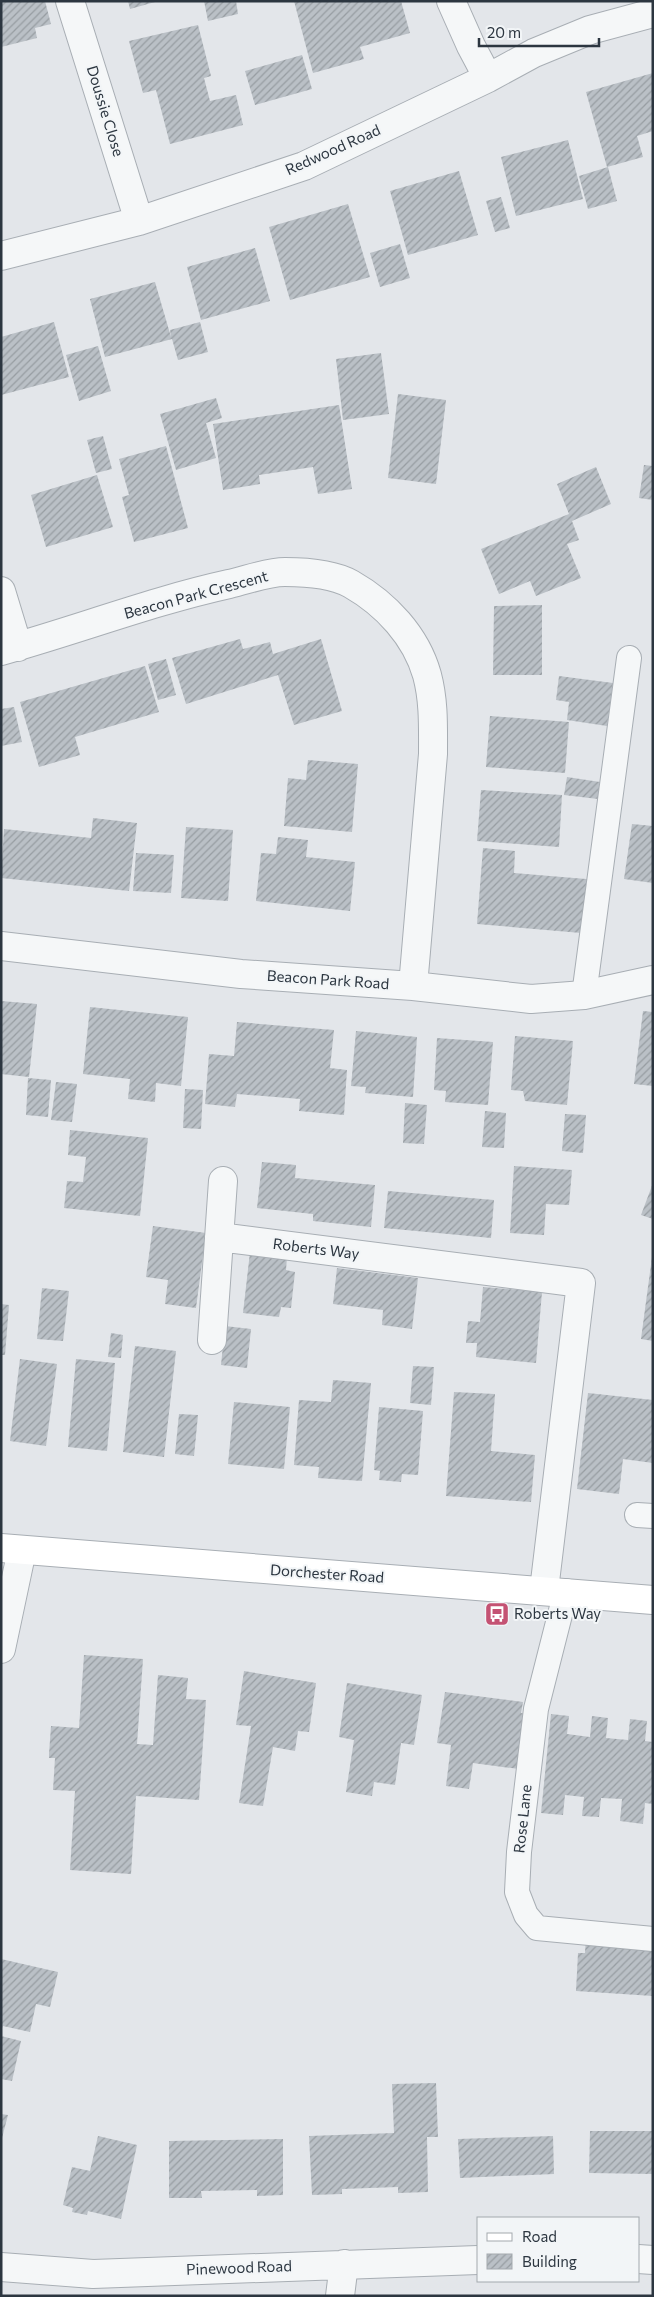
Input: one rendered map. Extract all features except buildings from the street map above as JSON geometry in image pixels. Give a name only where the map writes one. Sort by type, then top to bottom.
[{"type":"main road","name":"Dorchester Road","points":[[12,1549],[653,1600]]},
{"type":"street","name":"Doussie Close","points":[[70,1],[139,221]]},
{"type":"street","points":[[451,1],[470,46],[488,78]]},
{"type":"street","name":"Redwood Road","points":[[1,256],[139,221],[304,166],[488,78],[534,53],[590,30],[652,16]]},
{"type":"street","name":"Beacon Park Crescent","points":[[10,649],[205,589],[283,572],[317,574],[350,584],[380,605],[406,630],[419,654],[427,676],[434,716],[413,986]]},
{"type":"street","points":[[1,591],[10,649]]},
{"type":"street","name":"Beacon Park Road","points":[[1,946],[241,974],[413,986],[531,1000],[584,995],[653,980]]},
{"type":"street","points":[[212,1340],[223,1181]]},
{"type":"street","name":"Roberts Way","points":[[219,1237],[581,1282],[555,1591]]},
{"type":"street","points":[[1,1649],[12,1549]]},
{"type":"street","points":[[639,2259],[653,2260]]},
{"type":"street","name":"Pinewood Road","points":[[1,2267],[93,2274],[477,2260]]},
{"type":"street","points":[[340,2296],[344,2264]]},
{"type":"lane","points":[[584,995],[629,658]]},
{"type":"lane","name":"Rose Lane","points":[[555,1591],[536,1709],[519,1852],[517,1892],[526,1915],[537,1928],[653,1939]]},
{"type":"place","name":"Roberts Way","points":[[497,1614]]}]
